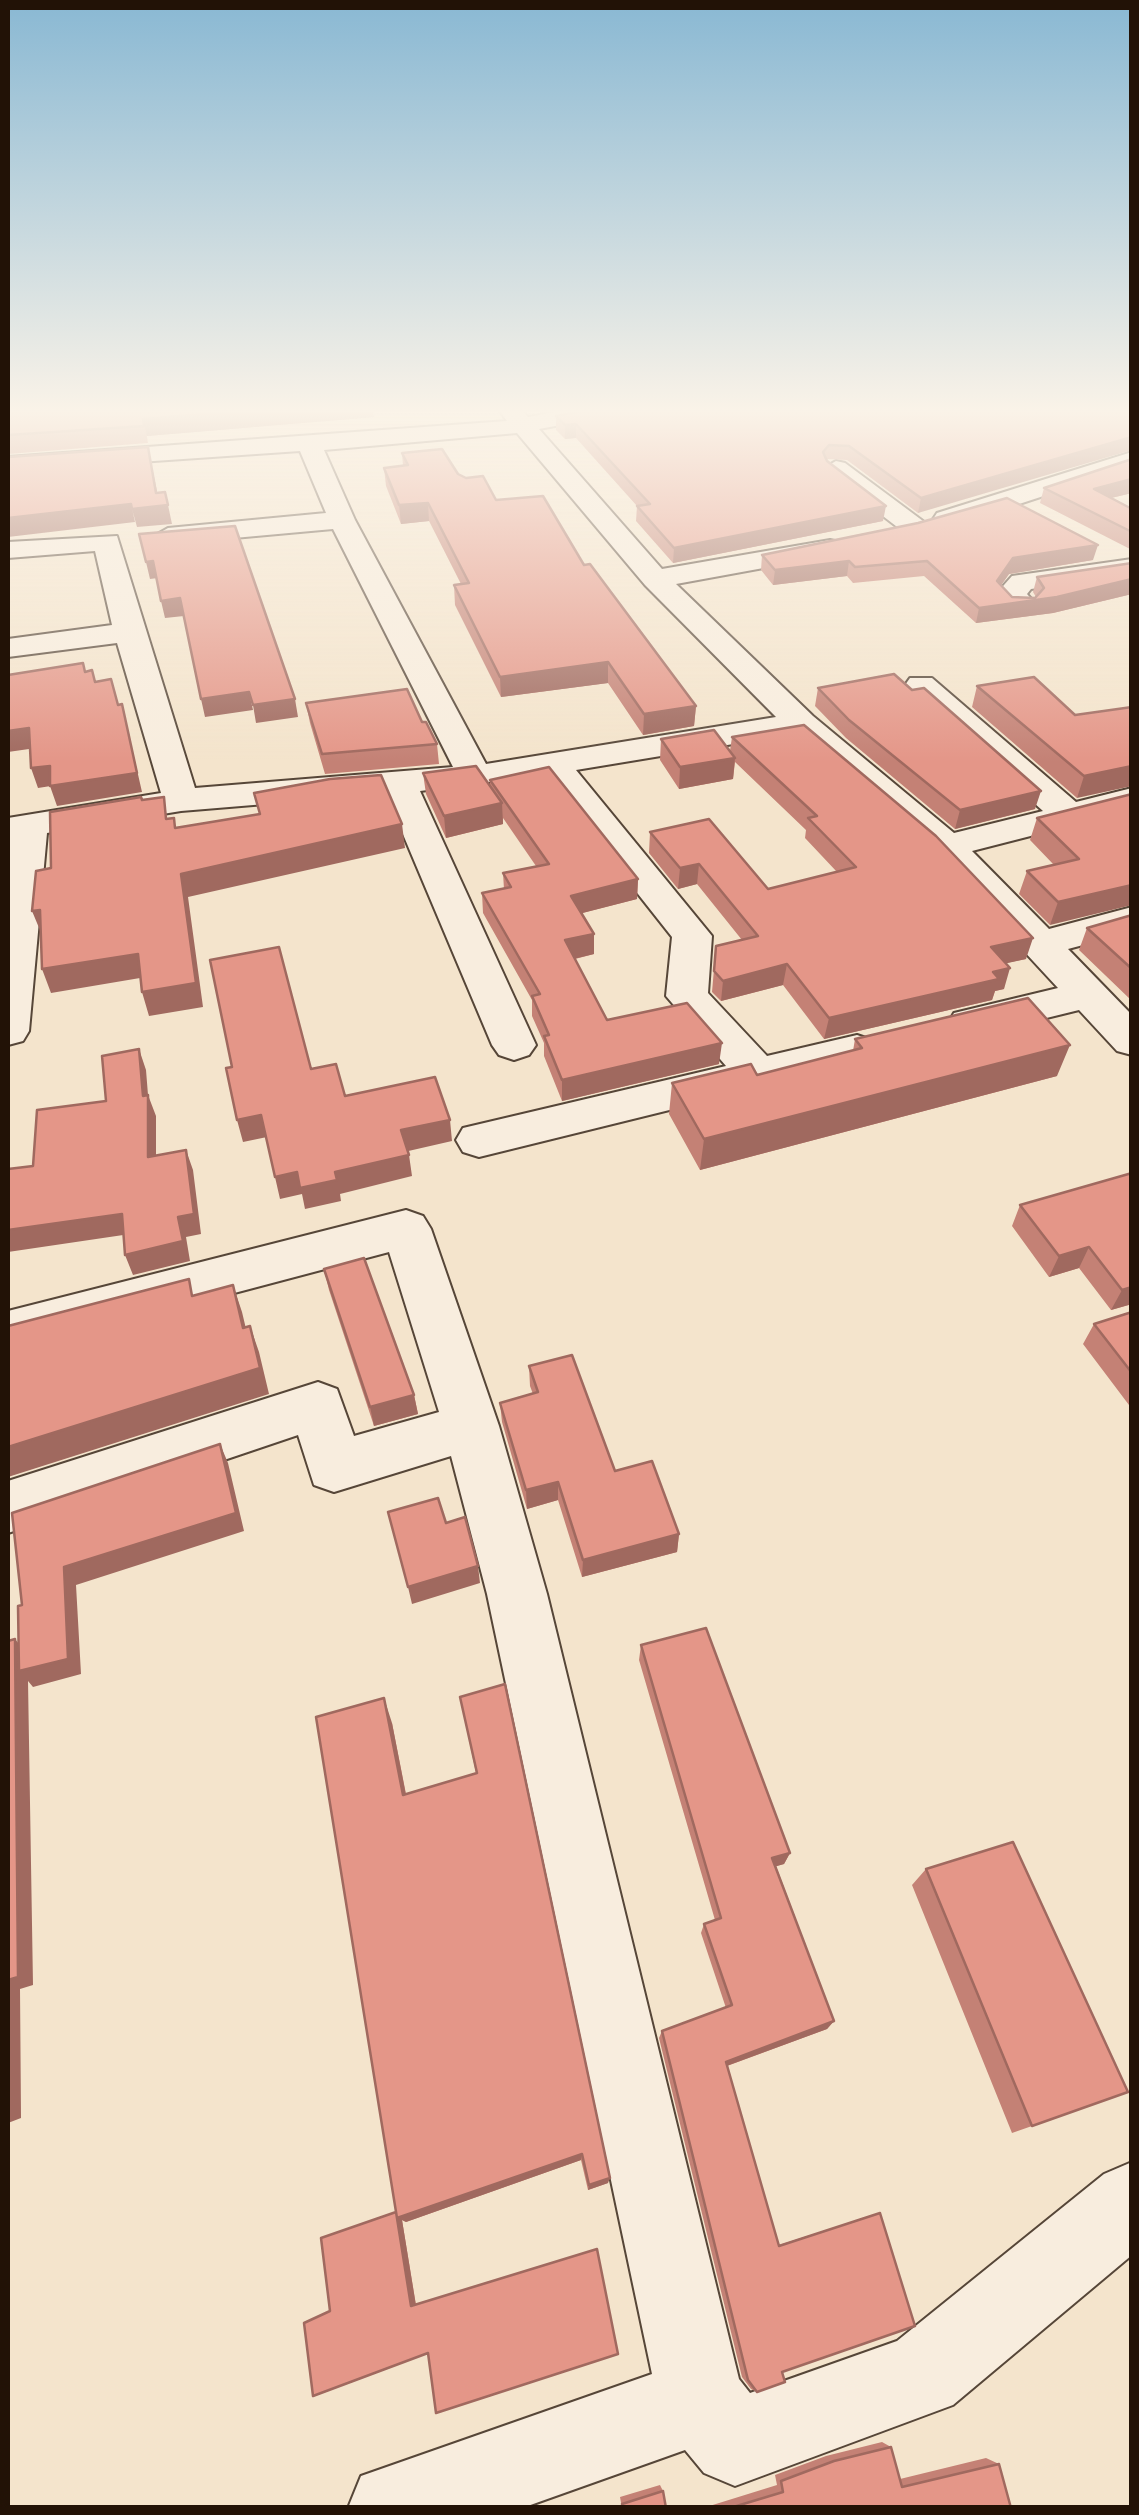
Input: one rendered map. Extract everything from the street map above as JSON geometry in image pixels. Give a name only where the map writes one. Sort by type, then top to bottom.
[{"type":"street","points":[[8,550],[262,527]]},
{"type":"street","points":[[346,527],[475,776]]},
{"type":"street","points":[[610,527],[654,579],[801,723],[947,846],[1132,1041]]},
{"type":"street","points":[[654,579],[914,528]]},
{"type":"street","points":[[126,540],[129,632],[181,800]]},
{"type":"street","points":[[1098,548],[1132,566]]},
{"type":"street","points":[[1021,604],[1010,594],[1022,582],[1132,566]]},
{"type":"street","points":[[8,648],[129,632]]},
{"type":"street","points":[[922,684],[1067,813]]},
{"type":"street","points":[[8,1031],[19,828],[181,800],[475,776],[801,723]]},
{"type":"street","points":[[552,763],[692,936],[687,996],[758,1074]]},
{"type":"street","points":[[399,782],[514,1046]]},
{"type":"street","points":[[947,846],[1132,799]]},
{"type":"street","points":[[1042,944],[1132,920]]},
{"type":"street","points":[[480,1140],[1090,994]]},
{"type":"street","points":[[8,1332],[406,1229],[471,1426],[517,1594],[701,2401],[735,2442],[924,2376],[1132,2202]]},
{"type":"street","points":[[8,1508],[318,1406],[334,1467],[471,1426]]},
{"type":"street","points":[[393,2508],[701,2401]]},
{"type":"building","points":[[235,527],[295,699],[253,705],[249,692],[201,699],[180,598],[161,601],[153,561],[146,562],[139,534]]},
{"type":"building","points":[[440,527],[562,527],[584,565],[590,564],[696,706],[644,714],[608,662],[500,677],[454,585],[469,583]]},
{"type":"building","points":[[656,527],[778,527],[674,548]]},
{"type":"building","points":[[897,527],[1064,527],[1098,545],[1013,558],[997,581],[1012,597],[1035,598],[1044,588],[1037,577],[1132,563],[1132,579],[1057,597],[979,608],[927,561],[855,567],[849,561],[775,570],[762,555]]},
{"type":"building","points":[[83,663],[85,672],[92,670],[95,682],[111,679],[118,705],[122,704],[137,773],[50,786],[50,766],[31,768],[29,728],[8,731],[8,675]]},
{"type":"building","points":[[894,674],[912,690],[924,688],[1041,791],[960,810],[849,720],[818,688]]},
{"type":"building","points":[[1034,677],[1075,715],[1132,707],[1132,766],[1084,776],[977,686]]},
{"type":"building","points":[[407,689],[437,744],[322,754],[306,703]]},
{"type":"building","points":[[804,725],[936,836],[1033,938],[991,947],[1010,968],[993,972],[999,979],[829,1018],[787,964],[723,981],[714,971],[716,946],[758,936],[699,864],[680,868],[650,832],[709,819],[768,889],[856,867],[808,818],[817,816],[732,737]]},
{"type":"building","points":[[714,730],[735,758],[680,767],[661,739]]},
{"type":"building","points":[[476,766],[502,803],[444,816],[423,773]]},
{"type":"building","points":[[549,767],[638,879],[571,896],[594,934],[565,940],[607,1020],[687,1003],[722,1043],[562,1080],[532,996],[540,994],[482,893],[511,887],[503,873],[549,864],[490,780]]},
{"type":"building","points":[[381,775],[402,824],[181,874],[196,983],[142,992],[138,954],[42,969],[40,910],[32,911],[36,871],[51,868],[50,812],[141,797],[164,797],[166,819],[174,818],[175,828],[260,814],[254,793],[330,779]]},
{"type":"building","points":[[1132,794],[1132,885],[1058,902],[1027,871],[1079,859],[1037,818]]},
{"type":"building","points":[[1132,915],[1132,969],[1087,928]]},
{"type":"building","points":[[279,947],[311,1069],[336,1064],[345,1096],[435,1077],[450,1120],[401,1130],[409,1155],[335,1172],[337,1180],[300,1188],[297,1172],[275,1177],[261,1115],[237,1120],[226,1068],[232,1067],[210,960]]},
{"type":"building","points":[[1028,998],[1070,1045],[704,1139],[672,1083],[751,1064],[757,1075],[862,1048],[855,1039]]},
{"type":"building","points":[[139,1049],[143,1096],[148,1095],[148,1157],[186,1150],[194,1214],[178,1217],[183,1241],[125,1255],[122,1214],[8,1230],[8,1169],[33,1166],[37,1110],[106,1101],[102,1056]]},
{"type":"building","points":[[1132,1173],[1132,1287],[1122,1290],[1089,1247],[1059,1256],[1020,1205]]},
{"type":"building","points":[[364,1258],[414,1395],[370,1407],[324,1269]]},
{"type":"building","points":[[189,1279],[192,1296],[233,1285],[243,1328],[250,1326],[260,1368],[8,1447],[8,1326]]},
{"type":"building","points":[[1132,1312],[1132,1373],[1094,1324]]},
{"type":"building","points":[[572,1355],[615,1471],[652,1461],[679,1534],[583,1560],[558,1482],[526,1490],[500,1403],[538,1392],[529,1366]]},
{"type":"building","points":[[220,1444],[236,1513],[64,1567],[68,1659],[19,1671],[18,1606],[22,1605],[12,1513]]},
{"type":"building","points":[[438,1498],[446,1523],[465,1517],[478,1566],[408,1587],[388,1512]]},
{"type":"building","points":[[706,1628],[790,1853],[772,1858],[834,2021],[726,2062],[779,2246],[880,2213],[915,2326],[782,2372],[785,2382],[757,2392],[748,2380],[662,2031],[732,2005],[704,1924],[721,1918],[641,1645]]},
{"type":"building","points":[[15,1639],[18,1977],[8,1980],[8,1641]]},
{"type":"building","points":[[505,1684],[610,2178],[589,2185],[582,2154],[397,2218],[316,1717],[384,1698],[403,1795],[477,1773],[460,1697]]},
{"type":"building","points":[[1013,1842],[1128,2092],[1032,2126],[926,1869]]},
{"type":"building","points":[[396,2212],[411,2306],[597,2249],[618,2354],[436,2413],[428,2353],[313,2396],[304,2323],[330,2311],[321,2238]]},
{"type":"building","points":[[891,2447],[902,2487],[999,2464],[1011,2508],[730,2508],[783,2492],[781,2481],[834,2461]]},
{"type":"building","points":[[663,2491],[666,2508],[623,2508],[622,2504]]}]
